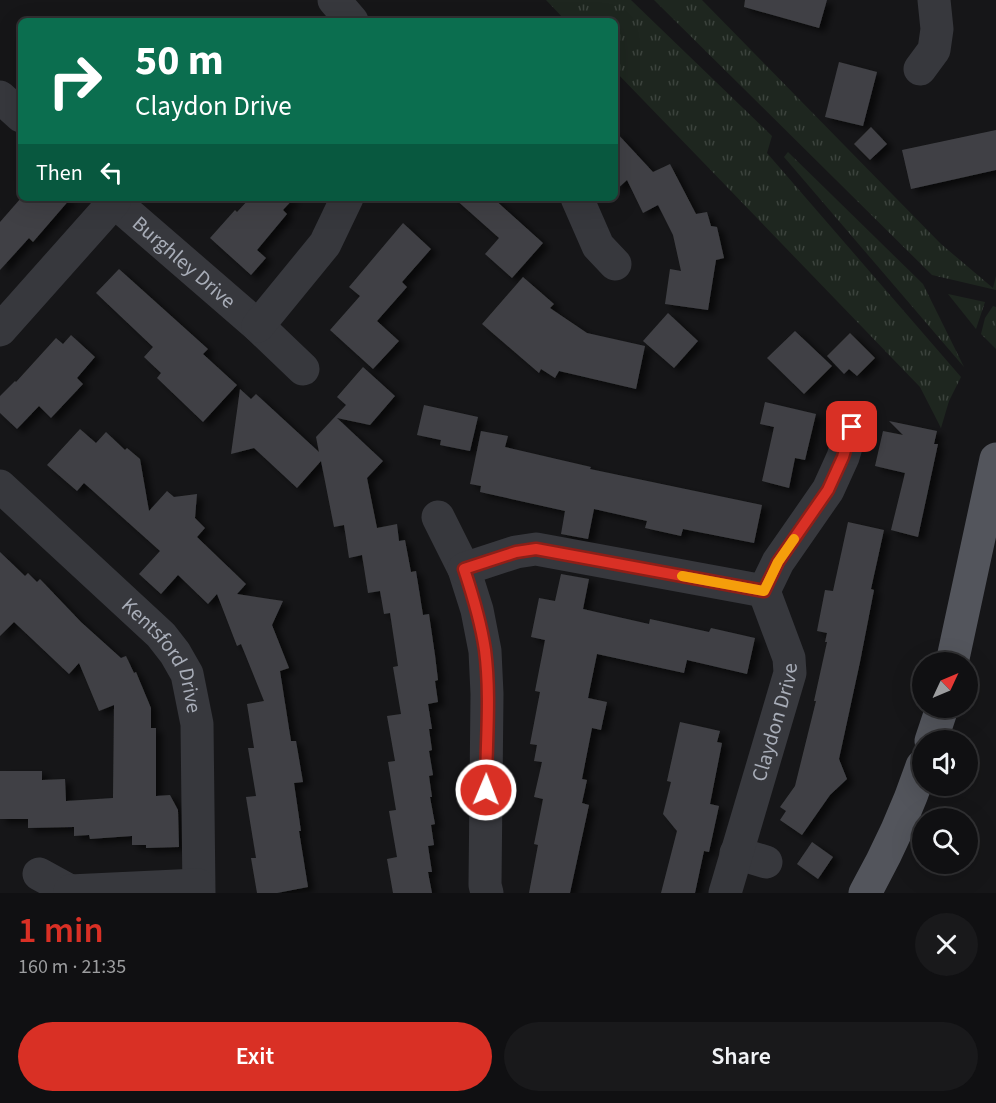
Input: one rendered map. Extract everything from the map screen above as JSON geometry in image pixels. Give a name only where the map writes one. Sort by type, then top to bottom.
[{"type":"main road","points":[[954,652],[996,459]]},
{"type":"main road","points":[[865,893],[885,857],[912,796]]},
{"type":"street","points":[[334,0],[349,18]]},
{"type":"street","points":[[920,69],[934,50],[937,29],[934,0]]},
{"type":"street","points":[[0,97],[18,113]]},
{"type":"street","points":[[0,330],[111,201]]},
{"type":"street","name":"Burghley Drive","points":[[113,201],[258,326],[303,369]]},
{"type":"street","points":[[258,326],[325,244],[346,201]]},
{"type":"street","points":[[578,201],[598,246],[615,264]]},
{"type":"street","points":[[464,569],[516,552],[536,549],[764,591],[778,562],[842,488],[843,457],[852,427]]},
{"type":"street","name":"Kentsford Drive","points":[[0,486],[161,635],[187,674],[197,724],[198,889],[70,892],[39,874]]},
{"type":"street","points":[[438,517],[464,569],[477,609],[485,651],[487,694],[485,885],[487,893]]},
{"type":"street","name":"Claydon Drive","points":[[725,893],[751,858],[790,673],[789,658],[764,591]]},
{"type":"green space","points":[[546,0],[631,0],[772,136],[767,153],[961,377],[949,401],[941,428],[920,387],[618,74],[618,18],[563,18]]},
{"type":"green space","points":[[654,0],[702,0],[941,244],[993,288],[996,276],[996,290],[932,275]]},
{"type":"green space","points":[[788,152],[923,284],[964,367],[784,157]]},
{"type":"green space","points":[[948,294],[985,302],[976,329]]},
{"type":"green space","points":[[993,306],[996,307],[996,349],[981,334],[985,318]]},
{"type":"building","points":[[745,0],[827,0],[819,28],[744,7]]},
{"type":"building","points":[[839,62],[877,72],[863,126],[825,117]]},
{"type":"building","points":[[871,127],[887,144],[870,160],[854,144]]},
{"type":"building","points":[[996,130],[996,170],[911,189],[902,150]]},
{"type":"building","points":[[618,134],[653,172],[670,164],[696,214],[707,212],[711,226],[717,227],[724,258],[716,260],[708,310],[665,304],[670,269],[681,271],[673,235],[658,205],[643,213],[627,180],[618,188]]},
{"type":"building","points":[[18,201],[68,201],[33,242],[29,238],[0,270],[0,222]]},
{"type":"building","points":[[247,201],[291,201],[283,210],[287,214],[257,250],[266,258],[251,275],[210,238],[235,210],[237,212]]},
{"type":"building","points":[[457,201],[496,201],[543,243],[512,278],[485,254],[499,238]]},
{"type":"building","points":[[403,223],[431,249],[402,282],[407,287],[377,321],[399,341],[373,369],[330,330],[360,296],[349,287]]},
{"type":"building","points":[[119,269],[208,349],[203,354],[237,385],[203,422],[157,378],[161,373],[144,357],[153,347],[96,293]]},
{"type":"building","points":[[523,277],[554,304],[550,308],[587,333],[645,346],[636,389],[559,371],[555,378],[541,369],[539,373],[482,324]]},
{"type":"building","points":[[668,313],[698,341],[674,368],[643,341]]},
{"type":"building","points":[[795,331],[832,366],[804,394],[767,358]]},
{"type":"building","points":[[850,333],[875,358],[857,376],[849,369],[844,374],[827,356]]},
{"type":"building","points":[[71,335],[95,357],[77,378],[83,384],[51,418],[39,406],[17,429],[0,413],[0,396],[56,338],[63,344]]},
{"type":"building","points":[[363,367],[395,396],[370,425],[337,418],[383,461],[367,478],[377,528],[397,524],[399,541],[405,540],[411,572],[416,571],[423,615],[429,614],[435,655],[438,702],[428,704],[432,729],[429,729],[432,750],[429,751],[433,775],[429,776],[432,797],[430,797],[435,824],[431,825],[434,845],[428,846],[432,872],[428,872],[432,893],[393,893],[387,859],[397,857],[389,811],[396,810],[388,762],[395,761],[387,716],[401,714],[393,667],[398,666],[390,613],[384,614],[380,591],[368,593],[362,555],[349,558],[344,525],[334,527],[321,461],[297,488],[254,448],[231,454],[240,389],[251,399],[256,394],[319,452],[316,437],[346,405],[337,397]]},
{"type":"building","points":[[765,402],[816,414],[805,460],[795,458],[789,488],[762,481],[774,427],[760,424]]},
{"type":"building","points":[[424,405],[478,417],[470,451],[440,445],[441,440],[417,435]]},
{"type":"building","points":[[889,421],[937,431],[934,444],[938,444],[918,537],[891,530],[905,473],[875,466],[883,431],[903,435]]},
{"type":"building","points":[[80,429],[96,443],[106,432],[125,450],[127,448],[140,459],[149,511],[167,491],[174,497],[197,494],[195,518],[205,528],[197,537],[246,584],[237,594],[283,601],[272,625],[289,668],[280,671],[291,741],[296,741],[303,782],[294,783],[308,887],[277,893],[257,893],[251,858],[256,858],[246,797],[256,796],[248,748],[254,748],[247,704],[264,701],[241,644],[237,646],[217,594],[208,604],[178,575],[161,594],[139,574],[160,551],[84,483],[77,491],[47,465]]},
{"type":"building","points":[[481,431],[508,436],[505,447],[591,467],[590,469],[762,505],[754,543],[683,529],[681,536],[645,528],[647,521],[594,509],[588,539],[561,534],[565,511],[480,492],[481,486],[470,484]]},
{"type":"building","points":[[848,522],[884,530],[871,589],[874,590],[860,662],[839,759],[847,779],[830,795],[802,835],[780,820],[786,811],[780,807],[795,786],[816,701],[814,701],[827,642],[825,642],[827,633],[817,631],[825,590],[833,591]]},
{"type":"building","points":[[0,552],[25,576],[28,573],[37,582],[40,579],[81,622],[121,658],[126,656],[134,673],[136,672],[151,708],[151,728],[156,728],[156,796],[170,795],[178,810],[179,847],[146,848],[146,845],[132,845],[132,836],[90,839],[89,835],[74,836],[74,827],[28,828],[28,819],[0,819],[0,771],[42,771],[42,780],[65,779],[66,801],[113,798],[114,705],[99,711],[79,663],[69,674],[14,622],[0,636]]},
{"type":"building","points":[[561,574],[589,579],[583,609],[649,624],[650,619],[709,632],[711,628],[755,638],[747,674],[687,660],[684,673],[597,654],[588,698],[607,702],[601,730],[592,728],[582,779],[587,780],[582,803],[589,805],[570,893],[529,893],[538,845],[534,844],[543,799],[534,797],[542,762],[534,761],[537,745],[530,744],[540,692],[535,691],[545,640],[531,637],[539,598],[555,601]]},
{"type":"building","points":[[680,722],[720,731],[717,742],[722,743],[710,804],[719,806],[709,852],[704,851],[695,893],[661,893],[677,831],[663,814],[671,782],[667,781]]},
{"type":"building","points":[[812,842],[833,857],[818,879],[797,864]]},
{"type":"slow traffic","points":[[682,576],[764,591],[778,562],[794,539]]},
{"type":"route","points":[[486,790],[485,651],[477,609],[464,569],[516,552],[536,549],[764,591],[778,562],[828,490],[843,457],[852,427]]}]
